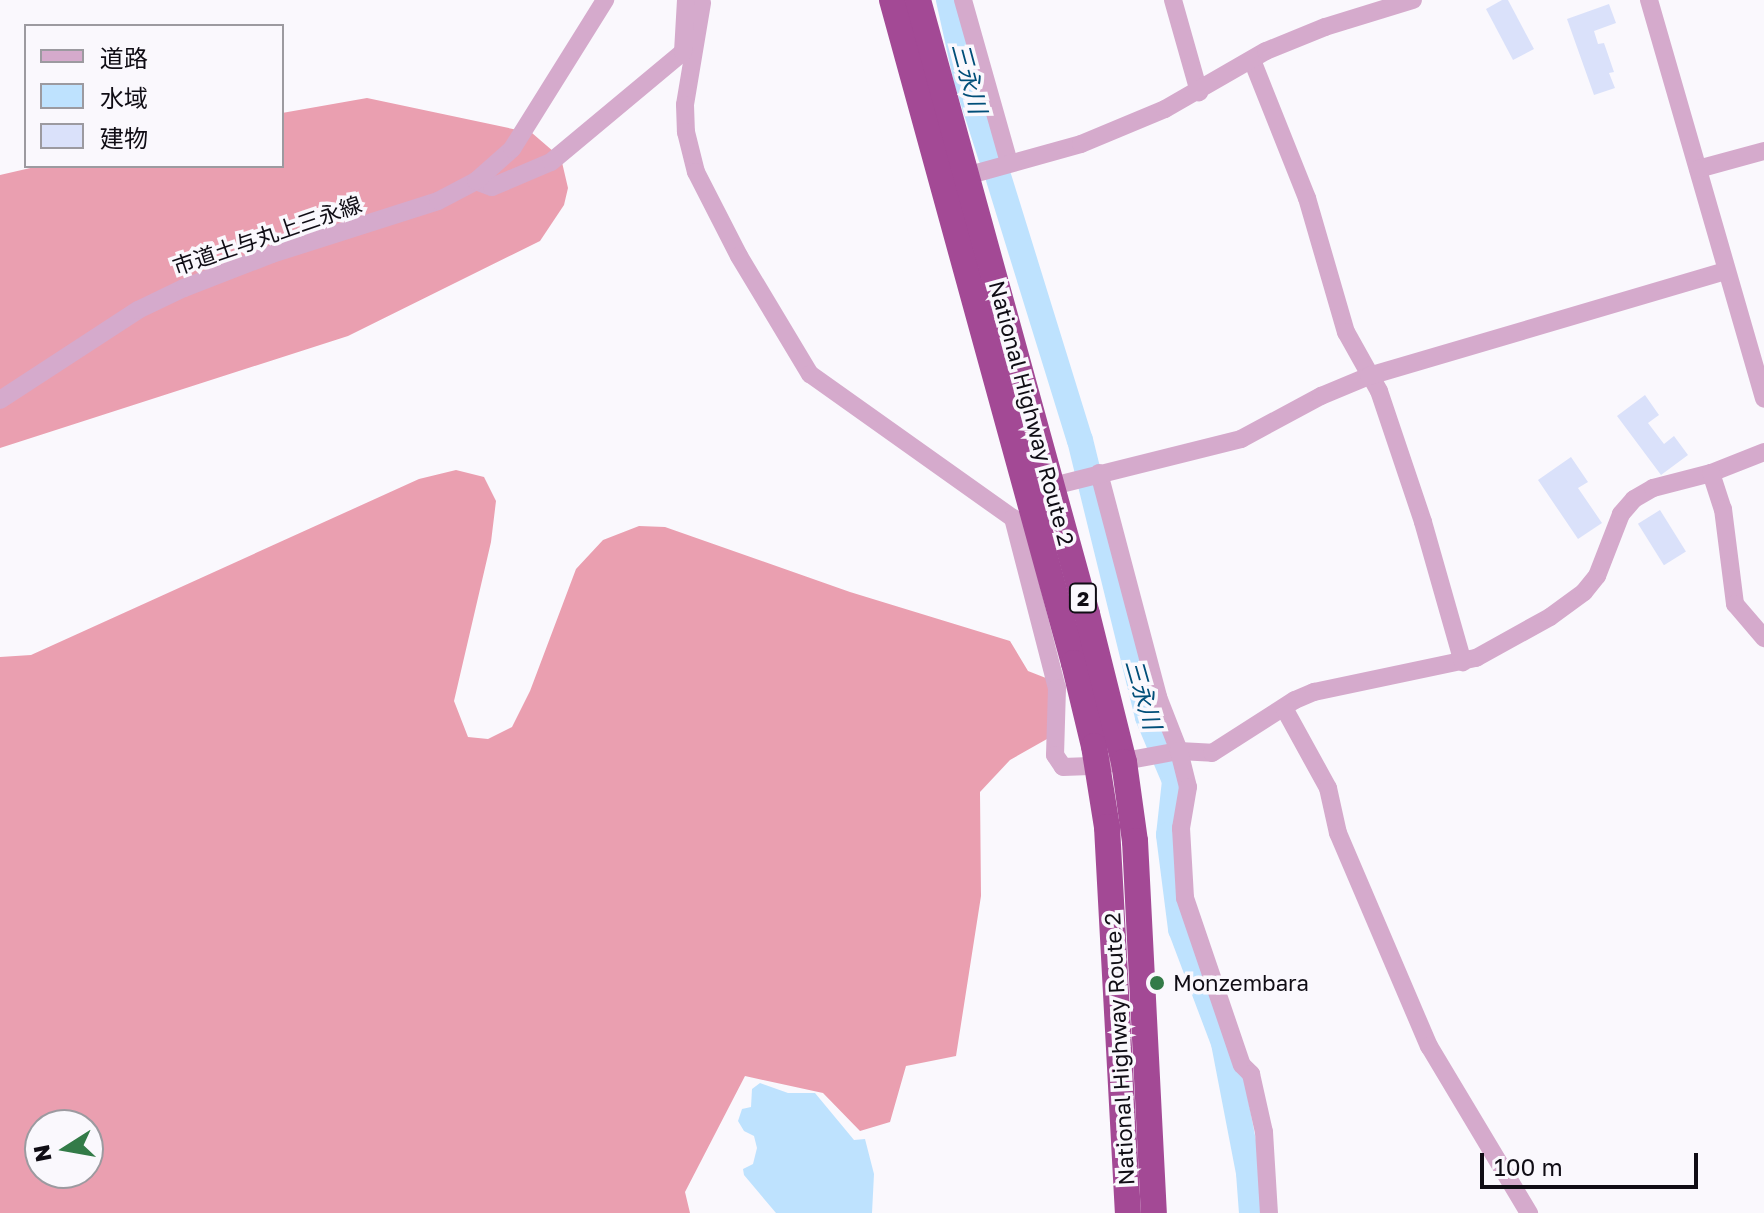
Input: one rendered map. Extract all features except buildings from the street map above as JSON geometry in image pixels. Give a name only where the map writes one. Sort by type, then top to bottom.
[{"type":"highway","name":"National Highway Route 2","points":[[892,0],[1074,663],[1097,766],[1107,827],[1128,1213]]},
{"type":"highway","name":"National Highway Route 2","points":[[918,0],[966,176],[1061,484],[1132,760],[1154,1213]]},
{"type":"street","points":[[605,0],[512,149],[476,181],[492,187],[551,162],[683,52],[694,1]]},
{"type":"street","points":[[963,0],[1009,163]]},
{"type":"street","points":[[1173,0],[1199,92]]},
{"type":"street","points":[[966,176],[1081,144],[1199,92],[1266,51],[1325,27],[1413,0]]},
{"type":"street","points":[[1649,0],[1764,399]]},
{"type":"street","points":[[694,1],[685,105],[686,132],[696,172],[733,243],[810,374],[1013,518],[1057,688],[1055,755],[1063,767],[1097,766],[1176,752],[1212,753],[1314,692],[1463,662],[1550,617],[1584,592],[1597,576],[1621,514],[1634,499],[1653,488],[1711,473],[1724,465],[1764,452]]},
{"type":"street","points":[[1252,60],[1307,198],[1346,332],[1379,391],[1423,522],[1463,662]]},
{"type":"street","points":[[1698,169],[1764,151]]},
{"type":"street","name":"市道土与丸上三永線","points":[[0,400],[138,310],[184,288],[272,254],[424,206],[476,181]]},
{"type":"street","points":[[1061,484],[1241,439],[1321,396],[1369,376],[1726,271]]},
{"type":"street","points":[[1711,473],[1723,509],[1735,604],[1764,638]]},
{"type":"street","points":[[1096,474],[1158,697],[1188,787],[1181,828],[1185,898],[1242,1065],[1251,1074],[1264,1132],[1269,1213]]},
{"type":"street","points":[[1284,708],[1328,788],[1338,833],[1429,1046],[1529,1213]]},
{"type":"shaded area","points":[[367,98],[532,133],[561,158],[568,188],[564,205],[540,241],[348,336],[0,448],[0,175],[30,168],[284,168],[284,113]]},
{"type":"shaded area","points":[[456,470],[484,477],[496,501],[491,542],[454,701],[468,737],[488,739],[512,727],[530,691],[576,569],[603,540],[639,526],[665,527],[850,592],[1010,641],[1028,671],[1051,680],[1047,739],[1010,760],[980,792],[981,896],[956,1056],[906,1066],[890,1122],[860,1131],[823,1093],[745,1076],[685,1192],[690,1213],[0,1213],[0,657],[31,655],[419,479]]},
{"type":"water","points":[[760,1083],[788,1093],[815,1093],[854,1140],[865,1139],[874,1174],[872,1213],[776,1213],[744,1175],[743,1169],[753,1164],[757,1148],[754,1136],[744,1131],[738,1121],[742,1109],[751,1107],[752,1089]]},
{"type":"waterway","name":"三永川","points":[[949,0],[967,81],[991,156]]},
{"type":"waterway","name":"三永川","points":[[999,179],[1080,440],[1148,717],[1175,781],[1169,835],[1181,929],[1224,1043],[1249,1173],[1252,1213]]},
{"type":"place","name":"Monzembara","points":[[1157,983]]}]
